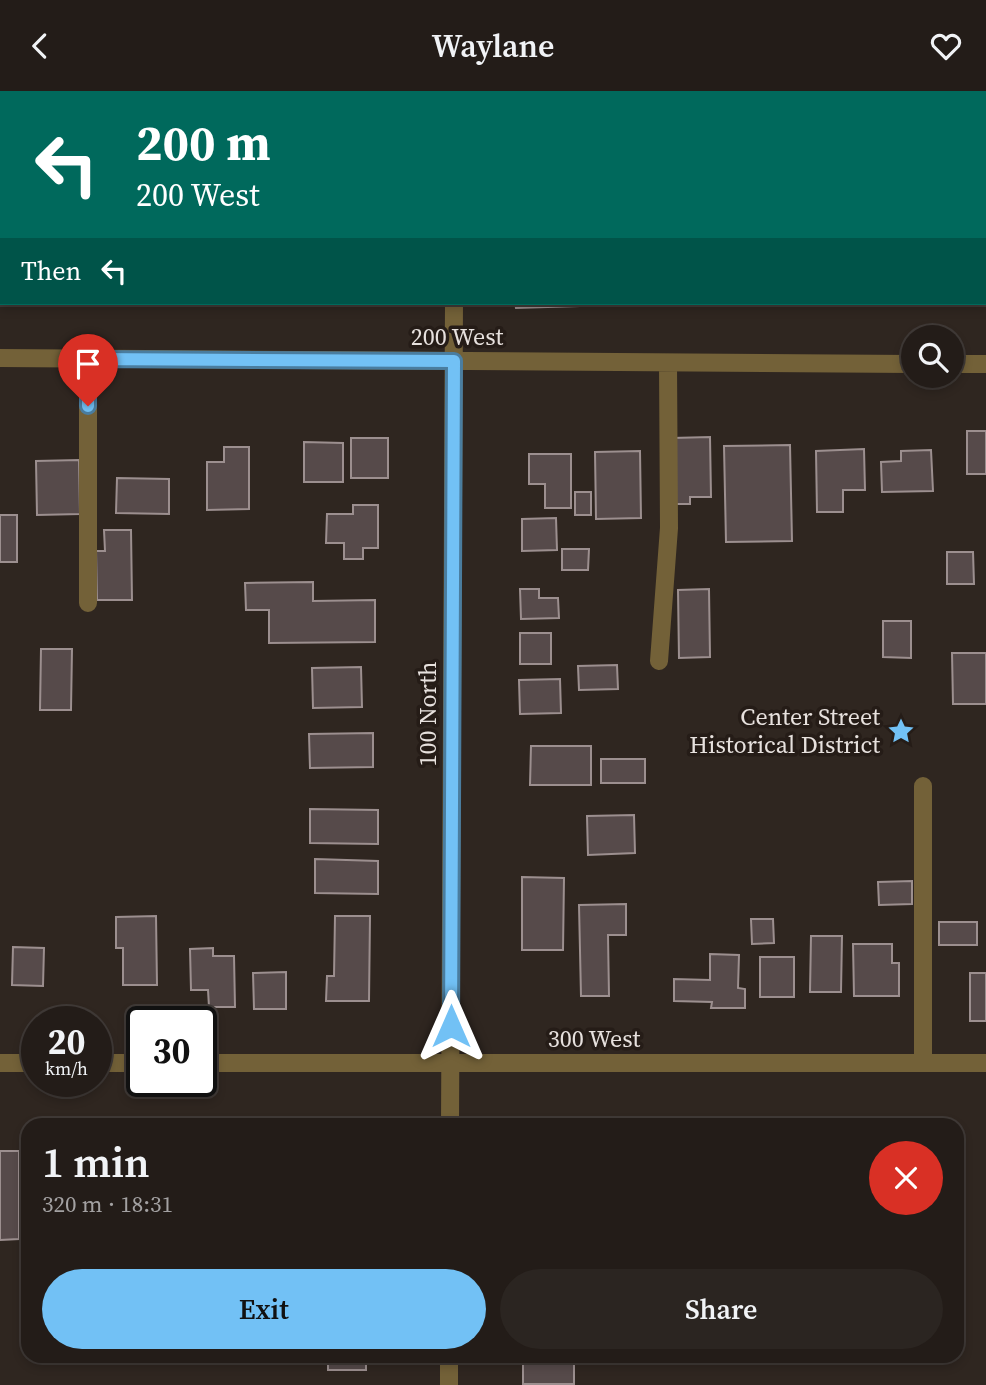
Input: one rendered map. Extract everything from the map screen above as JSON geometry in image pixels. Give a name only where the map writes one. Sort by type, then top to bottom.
[{"type":"street","name":"100 North","points":[[450,1118],[454,305]]},
{"type":"street","name":"200 West","points":[[0,358],[901,364]]},
{"type":"street","points":[[88,359],[88,603]]},
{"type":"street","points":[[659,661],[669,528],[668,363]]},
{"type":"street","points":[[964,364],[986,364]]},
{"type":"street","points":[[923,786],[923,1063]]},
{"type":"street","points":[[0,1063],[21,1063]]},
{"type":"street","name":"300 West","points":[[217,1063],[986,1063]]},
{"type":"street","points":[[449,1385],[450,1363]]},
{"type":"building","points":[[515,305],[579,306],[516,308]]},
{"type":"building","points":[[967,431],[986,431],[986,474],[967,474]]},
{"type":"building","points":[[710,437],[711,497],[690,497],[690,504],[673,504],[672,438]]},
{"type":"building","points":[[351,438],[388,438],[388,478],[351,478]]},
{"type":"building","points":[[304,442],[343,443],[343,482],[304,482]]},
{"type":"building","points":[[790,445],[792,541],[726,542],[724,446]]},
{"type":"building","points":[[224,447],[249,447],[249,509],[207,510],[207,462],[224,462]]},
{"type":"building","points":[[864,449],[865,490],[843,490],[843,512],[817,512],[816,451]]},
{"type":"building","points":[[931,450],[933,491],[882,492],[881,462],[901,461],[901,451]]},
{"type":"building","points":[[640,451],[641,518],[596,519],[595,452]]},
{"type":"building","points":[[529,454],[571,454],[571,508],[545,508],[545,484],[529,484]]},
{"type":"building","points":[[79,460],[80,514],[37,515],[36,461]]},
{"type":"building","points":[[117,478],[169,479],[169,514],[116,513]]},
{"type":"building","points":[[575,492],[591,492],[591,515],[575,515]]},
{"type":"building","points":[[353,505],[378,505],[378,548],[363,548],[363,559],[344,559],[344,543],[326,543],[327,514],[353,514]]},
{"type":"building","points":[[0,515],[17,515],[17,562],[0,562]]},
{"type":"building","points":[[556,518],[557,550],[522,551],[522,519]]},
{"type":"building","points":[[104,530],[131,530],[132,600],[97,600],[96,551],[105,551]]},
{"type":"building","points":[[562,549],[589,549],[588,570],[562,570]]},
{"type":"building","points":[[947,552],[973,552],[974,584],[947,584]]},
{"type":"building","points":[[313,582],[313,601],[375,600],[375,642],[269,643],[269,610],[246,610],[245,583]]},
{"type":"building","points":[[520,589],[539,589],[539,598],[558,598],[559,618],[521,619]]},
{"type":"building","points":[[709,589],[710,657],[679,658],[678,590]]},
{"type":"building","points":[[883,621],[911,621],[911,658],[883,657]]},
{"type":"building","points":[[520,633],[551,633],[551,664],[520,664]]},
{"type":"building","points":[[41,649],[72,649],[71,710],[40,710]]},
{"type":"building","points":[[952,653],[986,653],[986,704],[953,704]]},
{"type":"building","points":[[617,665],[618,689],[579,690],[578,666]]},
{"type":"building","points":[[361,667],[362,707],[313,708],[312,668]]},
{"type":"building","points":[[560,679],[561,713],[520,714],[519,680]]},
{"type":"building","points":[[373,733],[373,767],[310,768],[309,734]]},
{"type":"building","points":[[531,746],[591,746],[591,785],[530,785]]},
{"type":"building","points":[[601,759],[645,759],[645,783],[601,783]]},
{"type":"building","points":[[310,809],[378,810],[378,844],[310,843]]},
{"type":"building","points":[[634,815],[635,853],[588,855],[587,816]]},
{"type":"building","points":[[315,859],[378,861],[378,894],[315,893]]},
{"type":"building","points":[[522,877],[564,878],[563,950],[522,950]]},
{"type":"building","points":[[912,881],[912,904],[879,905],[878,882]]},
{"type":"building","points":[[626,904],[626,935],[608,935],[609,996],[581,996],[579,905]]},
{"type":"building","points":[[156,916],[157,985],[123,985],[123,948],[116,948],[116,917]]},
{"type":"building","points":[[335,916],[370,916],[369,1001],[326,1001],[327,976],[334,976]]},
{"type":"building","points":[[751,919],[773,919],[774,943],[752,944]]},
{"type":"building","points":[[939,922],[977,922],[977,945],[939,945]]},
{"type":"building","points":[[811,936],[842,936],[841,992],[810,992]]},
{"type":"building","points":[[853,944],[892,944],[892,963],[899,963],[899,996],[854,996]]},
{"type":"building","points":[[13,947],[44,948],[43,986],[12,985]]},
{"type":"building","points":[[213,948],[213,956],[234,956],[235,1007],[209,1006],[208,990],[191,990],[190,949]]},
{"type":"building","points":[[710,954],[739,955],[738,988],[745,989],[745,1008],[711,1008],[712,1002],[674,1001],[674,979],[710,980]]},
{"type":"building","points":[[760,957],[794,957],[794,997],[760,997]]},
{"type":"building","points":[[286,972],[286,1009],[254,1009],[253,973]]},
{"type":"building","points":[[970,973],[986,973],[986,1021],[970,1021]]},
{"type":"building","points":[[0,1151],[19,1151],[19,1239],[0,1240]]},
{"type":"building","points":[[328,1363],[366,1363],[366,1370],[328,1370]]},
{"type":"building","points":[[523,1363],[574,1363],[574,1384],[523,1384]]},
{"type":"place","name":"Center Street Historical District","points":[[901,731]]},
{"type":"route","points":[[88,406],[88,359],[454,361],[451,1026]]}]
